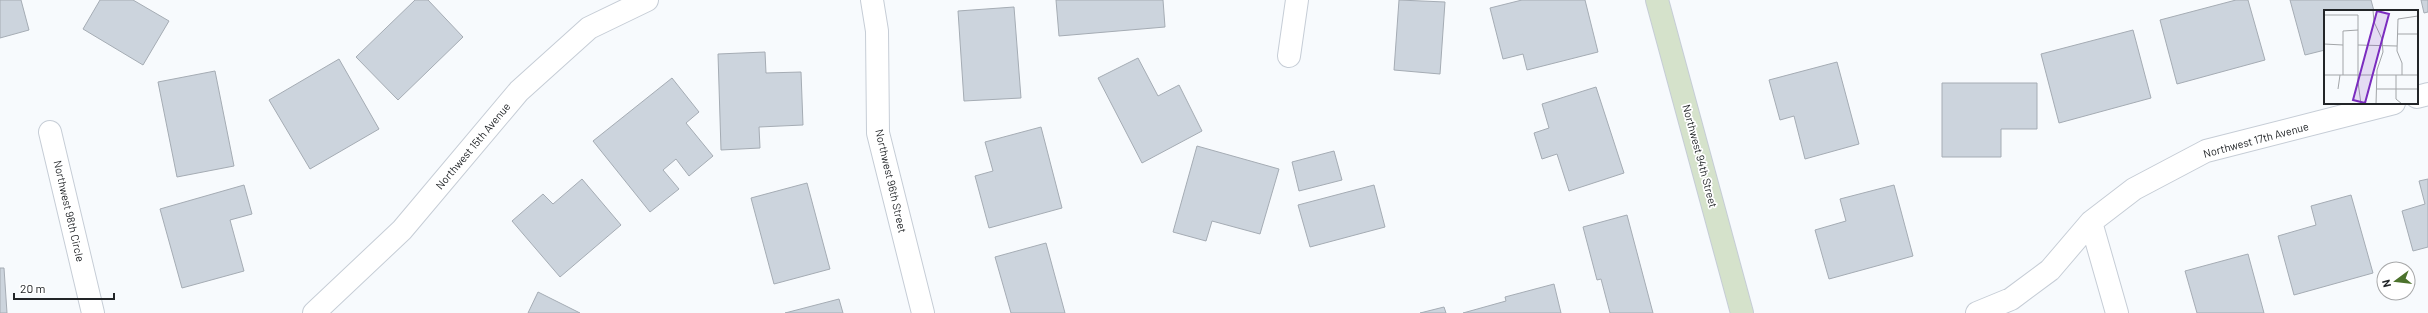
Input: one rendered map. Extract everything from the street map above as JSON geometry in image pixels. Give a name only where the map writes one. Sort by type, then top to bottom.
[{"type":"street","name":"Northwest 15th Avenue","points":[[314,313],[402,230],[519,91],[589,28],[648,0]]},
{"type":"street","name":"Northwest 96th Street","points":[[872,0],[877,31],[878,133],[923,313]]},
{"type":"street","points":[[1289,56],[1297,0]]},
{"type":"street","name":"Northwest 94th Street","points":[[1657,0],[1742,313]]},
{"type":"street","points":[[2418,97],[2428,94]]},
{"type":"street","name":"Northwest 17th Avenue","points":[[1977,313],[2011,299],[2050,270],[2091,222],[2134,189],[2206,151],[2390,104]]},
{"type":"street","name":"Northwest 98th Circle","points":[[50,132],[93,313]]},
{"type":"street","points":[[2091,222],[2117,313]]},
{"type":"building","points":[[0,0],[21,0],[29,30],[0,38]]},
{"type":"building","points":[[100,0],[133,0],[169,21],[143,65],[83,29]]},
{"type":"building","points":[[415,0],[428,0],[463,37],[398,100],[356,57]]},
{"type":"building","points":[[1056,0],[1163,0],[1165,27],[1059,36]]},
{"type":"building","points":[[1399,0],[1445,2],[1440,74],[1394,70]]},
{"type":"building","points":[[1522,0],[1585,0],[1598,52],[1527,70],[1523,54],[1503,59],[1490,8]]},
{"type":"building","points":[[2236,0],[2248,0],[2265,60],[2177,84],[2160,20]]},
{"type":"building","points":[[2290,0],[2371,0],[2374,10],[2324,10],[2324,50],[2305,55]]},
{"type":"building","points":[[2421,0],[2428,0],[2428,12],[2424,13]]},
{"type":"building","points":[[1014,7],[1021,98],[964,101],[958,11]]},
{"type":"building","points":[[2133,30],[2151,98],[2059,123],[2041,54]]},
{"type":"building","points":[[765,52],[766,73],[801,72],[803,125],[759,127],[760,148],[721,150],[718,54]]},
{"type":"building","points":[[1138,58],[1158,96],[1179,85],[1202,131],[1142,163],[1098,78]]},
{"type":"building","points":[[339,59],[379,129],[310,169],[269,100]]},
{"type":"building","points":[[1837,62],[1859,144],[1805,159],[1794,116],[1780,120],[1769,80]]},
{"type":"building","points":[[215,71],[234,166],[177,177],[158,82]]},
{"type":"building","points":[[672,78],[699,112],[686,123],[713,156],[689,176],[676,159],[663,170],[679,189],[650,212],[593,141]]},
{"type":"building","points":[[1942,83],[2037,83],[2037,129],[2001,129],[2001,157],[1942,157]]},
{"type":"building","points":[[1596,87],[1624,173],[1569,191],[1557,154],[1542,159],[1534,133],[1549,128],[1542,104]]},
{"type":"building","points":[[1041,127],[1062,208],[989,228],[975,176],[993,171],[985,142]]},
{"type":"building","points":[[1197,146],[1279,169],[1260,234],[1212,221],[1206,241],[1173,232]]},
{"type":"building","points":[[1334,151],[1342,180],[1299,191],[1292,162]]},
{"type":"building","points":[[582,179],[621,225],[560,277],[512,221],[543,194],[553,204]]},
{"type":"building","points":[[2428,179],[2428,247],[2413,251],[2402,211],[2425,204],[2419,181]]},
{"type":"building","points":[[807,183],[830,269],[774,284],[751,198]]},
{"type":"building","points":[[244,185],[252,214],[230,220],[244,271],[182,288],[160,209]]},
{"type":"building","points":[[1374,185],[1385,227],[1310,247],[1298,205]]},
{"type":"building","points":[[1894,185],[1913,256],[1829,279],[1815,230],[1846,221],[1840,199]]},
{"type":"building","points":[[2351,195],[2373,273],[2294,295],[2278,236],[2316,225],[2311,206]]},
{"type":"building","points":[[1627,215],[1653,313],[1610,313],[1601,279],[1597,280],[1583,227]]},
{"type":"building","points":[[1046,243],[1065,313],[1011,313],[995,257]]},
{"type":"building","points":[[2248,254],[2264,313],[2197,313],[2185,271]]},
{"type":"building","points":[[0,268],[4,268],[7,313],[0,313]]},
{"type":"building","points":[[1554,284],[1561,313],[1463,313],[1506,301],[1505,297]]},
{"type":"building","points":[[538,292],[580,313],[528,313]]},
{"type":"building","points":[[839,299],[843,313],[785,313]]},
{"type":"building","points":[[1444,307],[1446,313],[1420,313]]}]
